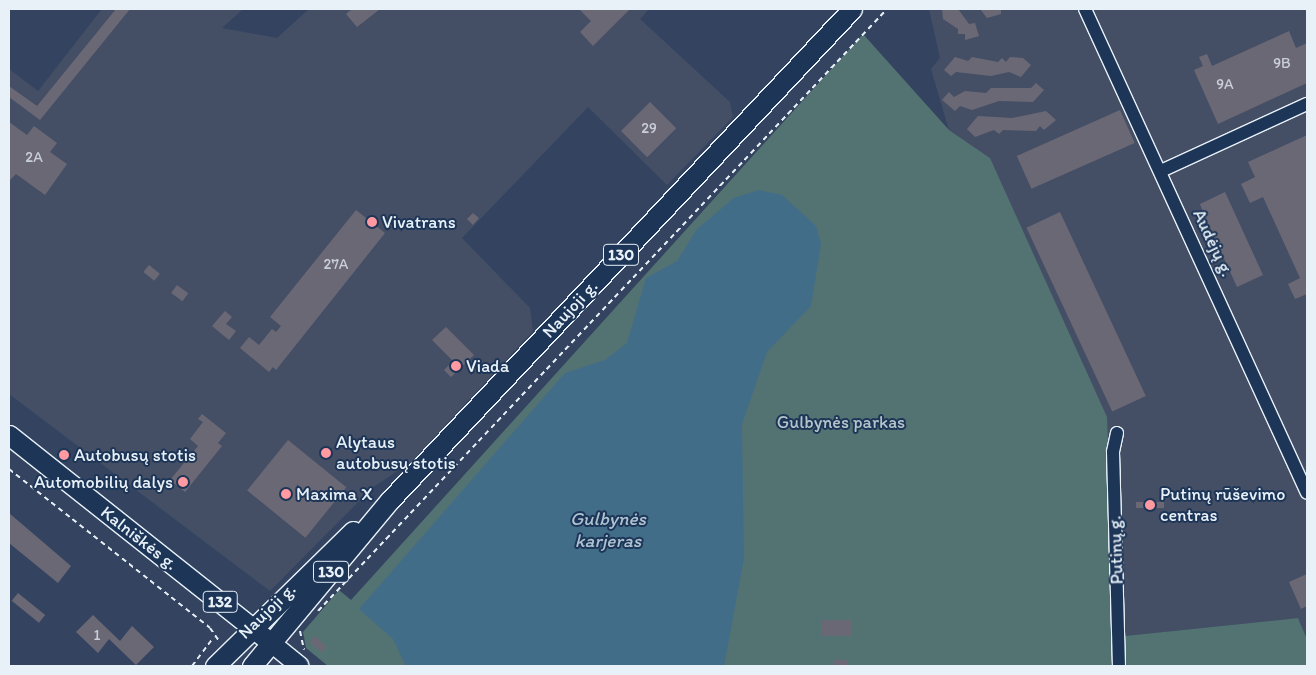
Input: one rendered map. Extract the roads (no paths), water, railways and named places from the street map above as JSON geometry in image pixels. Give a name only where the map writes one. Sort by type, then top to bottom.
[{"type":"main road","name":"Naujoji g.","points":[[252,666],[270,642],[390,500],[852,9]]},
{"type":"main road","name":"Kalniškės g.","points":[[9,434],[270,642]]},
{"type":"main road","name":"Naujoji g.","points":[[215,666],[221,643],[251,627],[390,500]]},
{"type":"main road","points":[[270,642],[298,664]]},
{"type":"street","name":"Audėjų g.","points":[[1085,9],[1161,171],[1307,493]]},
{"type":"street","points":[[1161,171],[1307,104]]},
{"type":"street","name":"Putinų g.","points":[[1117,433],[1113,452],[1119,666]]},
{"type":"water","name":"Gulbynės karjeras","points":[[759,190],[782,195],[816,226],[821,244],[811,306],[767,352],[742,424],[744,558],[724,666],[406,666],[393,639],[359,609],[565,373],[605,360],[627,343],[646,278],[677,261],[697,229],[734,198]]},
{"type":"place","name":"Vivatrans","points":[[372,222]]},
{"type":"place","name":"Viada","points":[[456,366]]},
{"type":"place","name":"Alytaus autobusų stotis","points":[[326,453]]},
{"type":"place","name":"Autobusų stotis","points":[[64,455]]},
{"type":"place","name":"Automobilių dalys","points":[[183,482]]},
{"type":"place","name":"Maxima X","points":[[286,494]]},
{"type":"place","name":"Putinų rūševimo centras","points":[[1150,505]]},
{"type":"park label","name":"Gulbynės parkas","points":[[841,422]]}]
